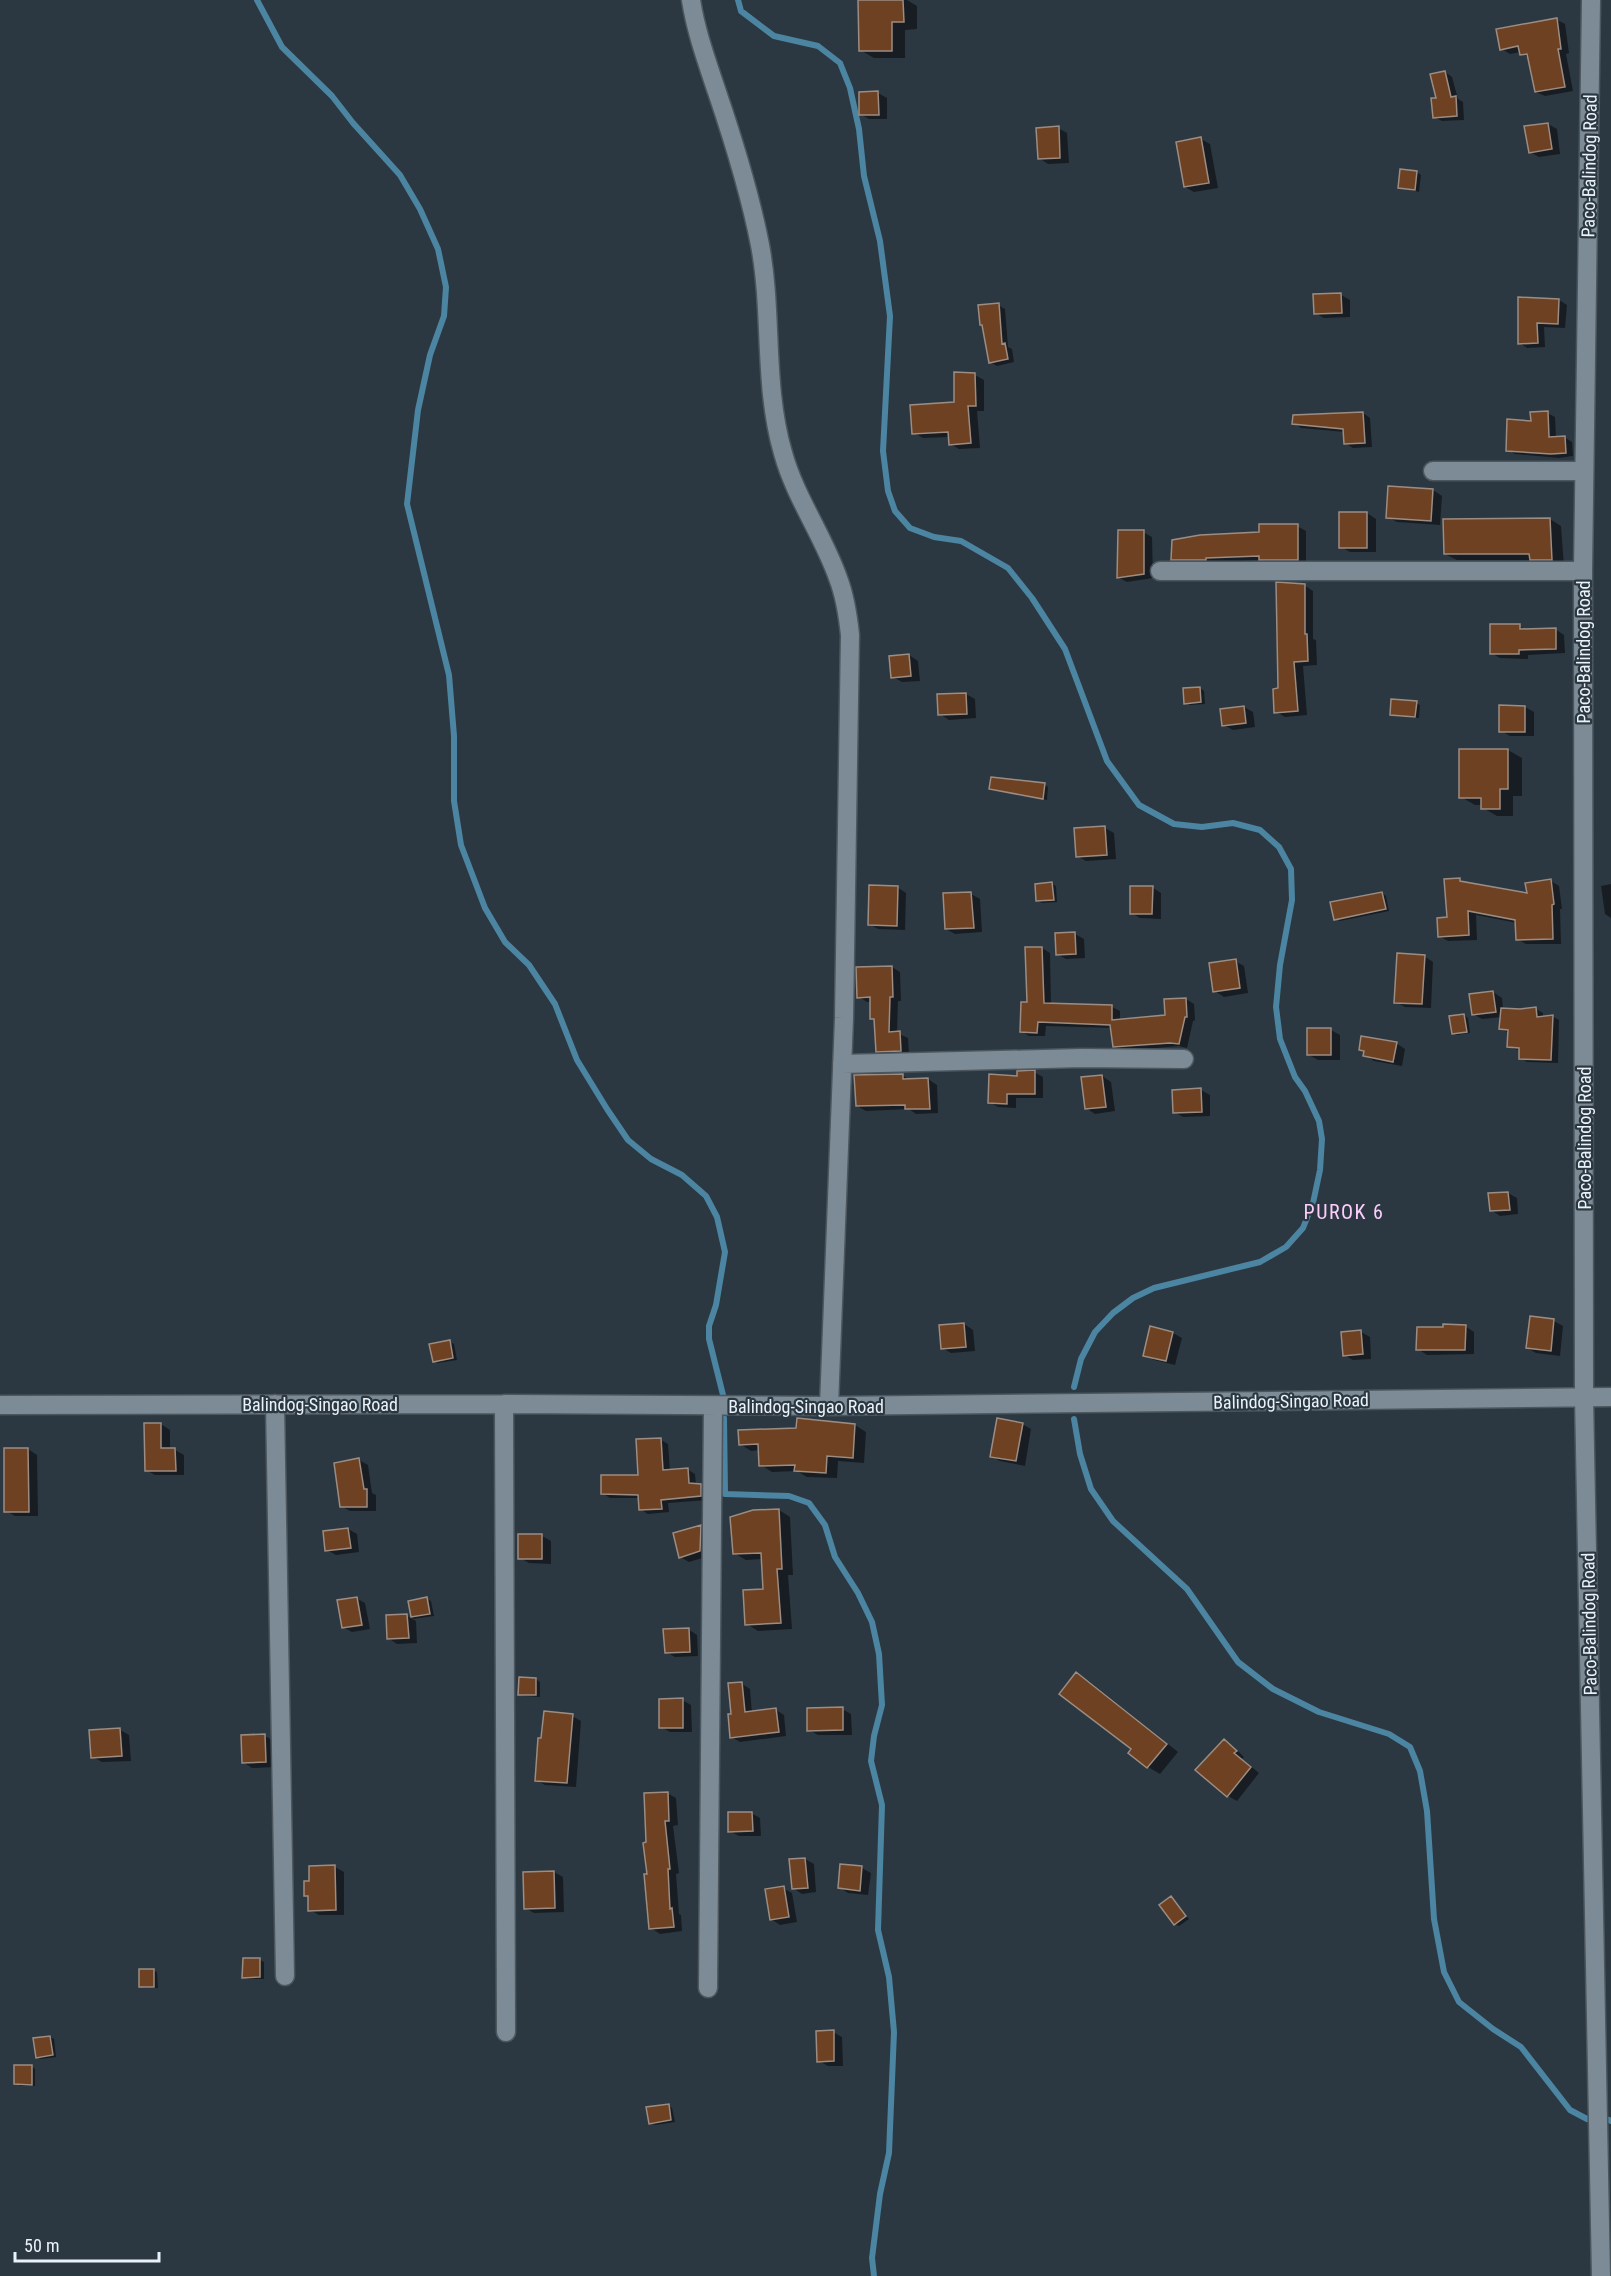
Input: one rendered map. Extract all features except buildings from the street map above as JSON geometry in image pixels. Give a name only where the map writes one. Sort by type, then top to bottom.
[{"type":"street","points":[[691,0],[703,52],[732,139],[760,245],[766,286],[774,418],[783,454],[802,502],[838,578],[849,626],[842,1064],[829,1406]]},
{"type":"street","name":"Paco-Balindog Road","points":[[1591,0],[1583,571],[1584,1397],[1601,2276]]},
{"type":"street","points":[[1433,471],[1584,471]]},
{"type":"street","points":[[1160,571],[1583,571]]},
{"type":"street","points":[[842,1064],[1081,1058],[1184,1059]]},
{"type":"street","name":"Balindog-Singao Road","points":[[0,1405],[829,1406],[1611,1397]]},
{"type":"street","points":[[275,1404],[285,1976]]},
{"type":"street","points":[[504,1404],[506,2032]]},
{"type":"street","points":[[708,1988],[713,1406]]},
{"type":"waterway","points":[[257,0],[282,47],[332,96],[400,175],[420,209],[438,249],[446,287],[444,316],[430,355],[418,410],[407,504],[449,675],[454,736],[454,801],[461,845],[485,908],[505,942],[529,965],[555,1004],[577,1060],[628,1140],[651,1159],[682,1175],[706,1196],[717,1217],[725,1252],[716,1305],[709,1326],[709,1339],[723,1395]]},
{"type":"waterway","points":[[738,0],[741,11],[774,36],[818,46],[840,63],[850,88],[859,129],[864,176],[880,241],[890,316],[883,451],[888,491],[895,511],[910,528],[934,537],[961,541],[1008,568],[1032,598],[1065,649],[1107,761],[1139,805],[1174,824],[1202,827],[1233,823],[1260,830],[1279,847],[1291,869],[1292,900],[1280,965],[1276,1007],[1280,1039],[1295,1077],[1305,1091],[1319,1121],[1322,1139],[1320,1170],[1313,1203],[1303,1228],[1286,1247],[1260,1262],[1154,1288],[1133,1298],[1113,1313],[1095,1332],[1081,1359],[1074,1387]]},
{"type":"waterway","points":[[724,1418],[725,1494],[789,1496],[809,1503],[825,1525],[835,1557],[858,1593],[872,1622],[879,1654],[882,1705],[874,1736],[871,1761],[882,1805],[878,1930],[889,1977],[894,2032],[889,2153],[880,2194],[872,2258],[874,2276]]},
{"type":"waterway","points":[[1074,1419],[1080,1454],[1091,1489],[1113,1521],[1187,1589],[1238,1662],[1273,1689],[1319,1712],[1389,1734],[1410,1747],[1420,1771],[1427,1811],[1434,1919],[1444,1972],[1459,2002],[1493,2029],[1521,2047],[1570,2110],[1587,2119]]},
{"type":"district","name":"PUROK 6","points":[[1344,1212]]}]
